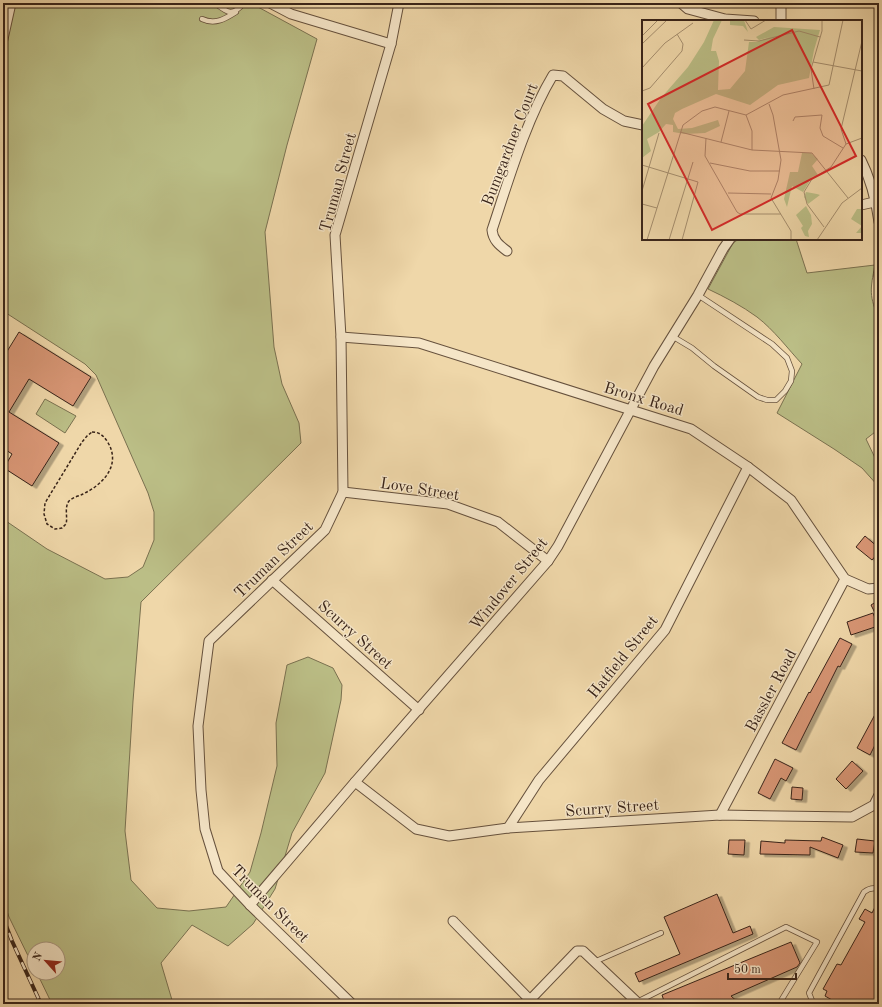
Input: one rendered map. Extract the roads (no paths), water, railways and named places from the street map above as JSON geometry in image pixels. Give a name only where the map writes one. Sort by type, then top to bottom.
[{"type":"street","points":[[3,39],[10,3]]},
{"type":"street","points":[[270,3],[291,14],[391,44]]},
{"type":"street","name":"Truman Street","points":[[352,1004],[250,905],[218,871],[205,829],[201,790],[198,726],[209,641],[325,530],[343,492],[341,337],[335,236],[391,44],[399,3]]},
{"type":"street","points":[[680,3],[688,9],[725,19],[740,20]]},
{"type":"street","points":[[781,3],[781,20]]},
{"type":"street","name":"Bumgardner Court","points":[[507,251],[496,242],[492,230],[518,154],[539,101],[553,75],[563,76],[603,109],[624,121],[642,125]]},
{"type":"street","points":[[862,162],[878,202],[879,222]]},
{"type":"street","points":[[862,204],[878,202]]},
{"type":"street","name":"Windover Street","points":[[250,905],[548,561],[558,546],[654,366],[698,295],[729,240]]},
{"type":"street","name":"Bronx Road","points":[[341,337],[419,343],[691,429],[748,467],[791,500],[846,579]]},
{"type":"street","name":"Hatfield Street","points":[[508,828],[539,780],[665,630],[748,467]]},
{"type":"street","name":"Love Street","points":[[343,492],[448,504],[498,522],[548,561]]},
{"type":"street","points":[[846,579],[868,589],[879,588]]},
{"type":"street","name":"Bassler Road","points":[[720,815],[846,579]]},
{"type":"street","name":"Scurry Street","points":[[272,580],[419,710]]},
{"type":"street","name":"Scurry Street","points":[[355,782],[416,829],[449,836],[508,828],[720,815],[852,817],[874,805],[879,795]]},
{"type":"street","points":[[453,921],[530,1003],[577,951],[583,951],[638,1003]]},
{"type":"lane","points":[[215,3],[226,11],[231,13],[236,12]]},
{"type":"lane","points":[[202,19],[218,22],[236,12],[244,3]]},
{"type":"lane","points":[[672,336],[692,348],[714,366],[758,397],[767,400],[776,400],[785,391],[791,381],[792,371],[787,358],[772,344],[698,295]]},
{"type":"lane","points":[[815,1004],[813,1003],[809,993],[864,892],[874,887],[879,889]]},
{"type":"lane","points":[[638,1003],[786,927],[817,942],[779,1004]]},
{"type":"lane","points":[[594,962],[660,933]]},
{"type":"railway","points":[[3,918],[41,1004]]}]
